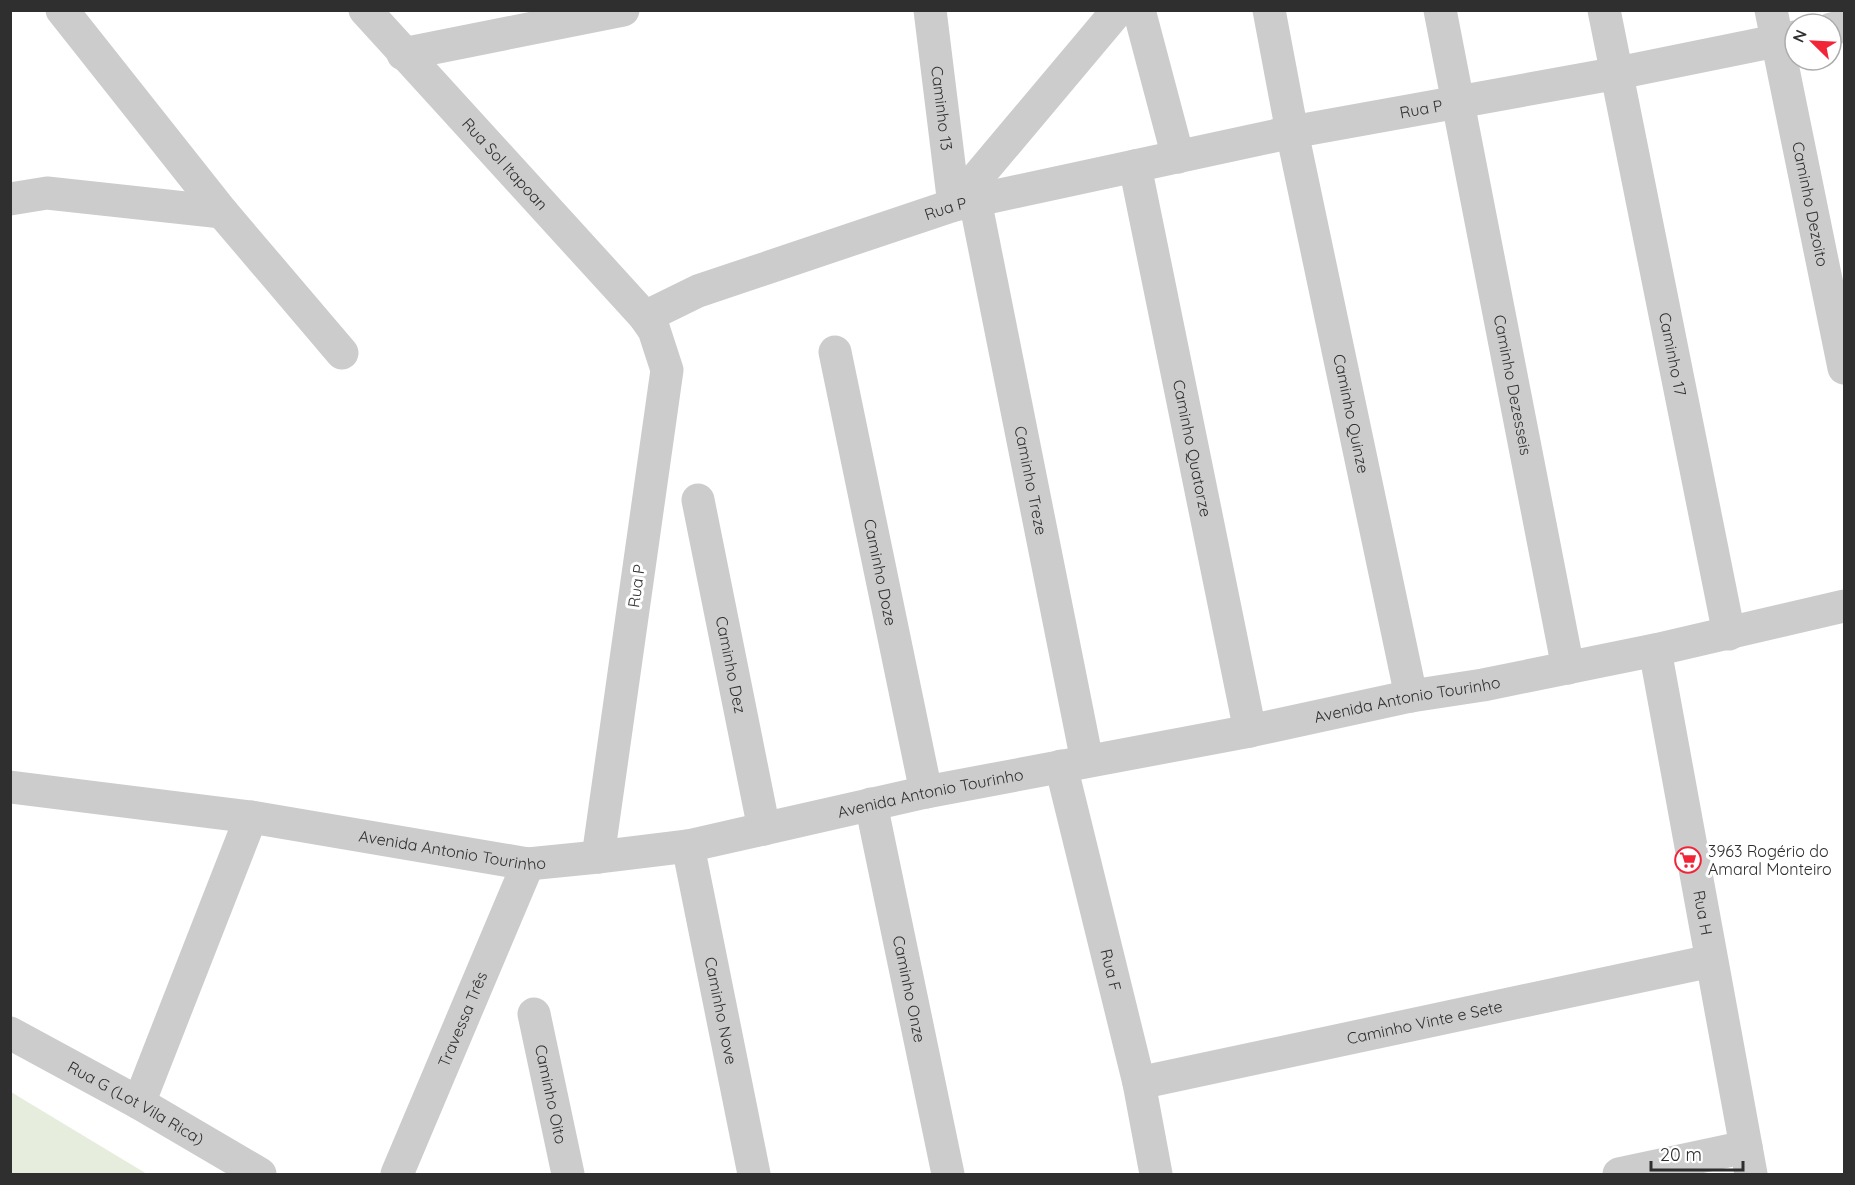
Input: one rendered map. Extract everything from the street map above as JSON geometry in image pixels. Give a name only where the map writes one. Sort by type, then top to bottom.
[{"type":"street","points":[[62,10],[222,212],[342,353]]},
{"type":"street","name":"Rua Sol Itapoan","points":[[364,10],[645,317]]},
{"type":"street","points":[[403,54],[623,10]]},
{"type":"street","name":"Caminho 13","points":[[930,10],[965,203]]},
{"type":"street","points":[[965,203],[1118,10]]},
{"type":"street","points":[[1139,10],[1178,157]]},
{"type":"street","name":"Caminho Quinze","points":[[1269,10],[1292,132],[1411,696]]},
{"type":"street","name":"Caminho Dezesseis","points":[[1440,10],[1568,668]]},
{"type":"street","name":"Caminho 17","points":[[1604,10],[1729,634]]},
{"type":"street","name":"Rua P","points":[[598,857],[666,370],[654,330],[645,317],[698,291],[965,203],[1292,132],[1618,73],[1781,29]]},
{"type":"street","name":"Caminho Dezoito","points":[[1781,29],[1845,369]]},
{"type":"street","name":"Caminho Quatorze","points":[[1135,166],[1250,731]]},
{"type":"street","points":[[10,199],[47,193],[222,212]]},
{"type":"street","name":"Caminho Treze","points":[[965,203],[1074,764]]},
{"type":"street","name":"Caminho Doze","points":[[835,352],[926,792]]},
{"type":"street","name":"Caminho Dez","points":[[698,500],[764,829]]},
{"type":"street","name":"Avenida Antonio Tourinho","points":[[10,787],[251,817],[528,864],[688,846],[926,792],[1250,731],[1411,696],[1568,668],[1729,634],[1845,606]]},
{"type":"street","name":"Rua H","points":[[1655,650],[1749,1161]]},
{"type":"street","name":"Rua F","points":[[1074,764],[1156,1174]]},
{"type":"street","name":"Caminho Onze","points":[[871,804],[948,1174]]},
{"type":"street","points":[[139,1103],[251,817]]},
{"type":"street","name":"Caminho Nove","points":[[688,846],[754,1174]]},
{"type":"street","name":"Travessa Três","points":[[397,1174],[528,864]]},
{"type":"street","name":"Caminho Vinte e Sete","points":[[1139,1083],[1711,961]]},
{"type":"street","name":"Caminho Oito","points":[[534,1014],[568,1174]]},
{"type":"street","name":"Rua G (Lot Vila Rica)","points":[[10,1033],[139,1103],[260,1174]]},
{"type":"street","points":[[1619,1174],[1749,1161]]},
{"type":"green space","points":[[11,1092],[147,1174],[11,1174]]},
{"type":"place","name":"3963 Rogério do Amaral Monteiro","points":[[1688,860]]}]
